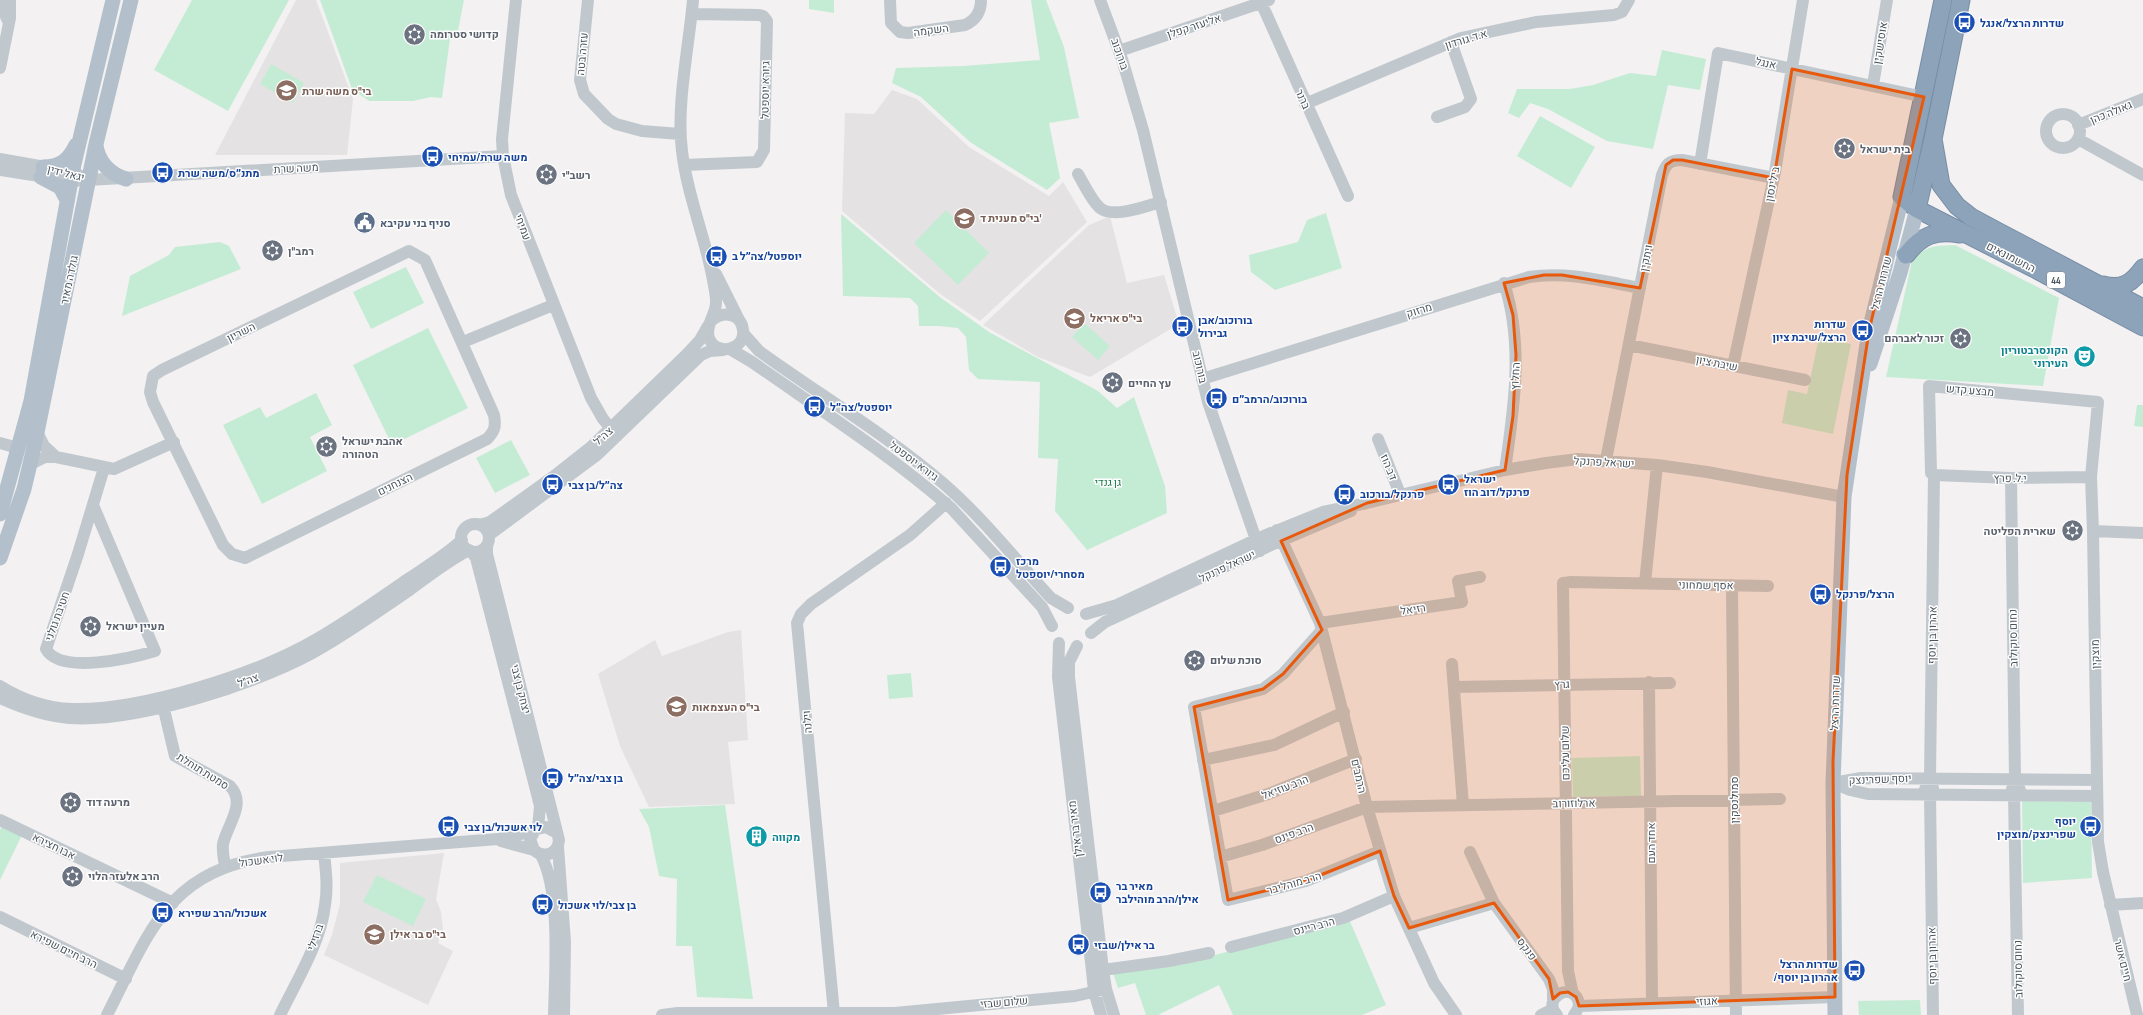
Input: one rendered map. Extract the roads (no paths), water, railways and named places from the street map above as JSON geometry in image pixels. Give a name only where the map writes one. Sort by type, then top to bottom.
[{"type":"highway","points":[[1902,197],[1943,0]]},
{"type":"highway","name":"44","points":[[1918,203],[1934,139],[1960,0]]},
{"type":"highway","name":"44","points":[[1934,139],[1941,185],[1957,206],[1971,217],[1998,232]]},
{"type":"highway","name":"החשמונאים","points":[[1902,197],[1918,203],[1969,235],[2143,327]]},
{"type":"highway","points":[[1918,203],[1998,232]]},
{"type":"highway","name":"44","points":[[1906,255],[1916,243],[1926,236],[1951,232],[1969,235]]},
{"type":"highway","name":"החשמונאים","points":[[1998,232],[2143,308]]},
{"type":"highway","points":[[2087,278],[2109,286],[2124,286],[2135,279],[2143,269]]},
{"type":"highway","points":[[2143,269],[2139,286],[2143,301]]},
{"type":"main road","name":"גולדה מאיר","points":[[0,514],[32,394],[67,200],[80,137],[113,0]]},
{"type":"main road","name":"גולדה מאיר","points":[[0,558],[24,489],[30,465],[96,144],[131,0]]},
{"type":"main road","points":[[67,200],[60,186],[42,172],[63,162],[72,152],[80,137]]},
{"type":"main road","points":[[96,144],[98,156],[104,165],[115,174],[126,179]]},
{"type":"main road","name":"שדרות הרצל","points":[[1834,1015],[1833,783],[1844,497],[1869,331],[1902,197]]},
{"type":"main road","name":"שדרות הרצל","points":[[1860,393],[1906,255],[1918,203]]},
{"type":"street","points":[[0,68],[8,24],[10,0]]},
{"type":"street","name":"עמיחי","points":[[516,0],[504,112],[503,156],[511,195],[553,305],[591,398],[614,433]]},
{"type":"street","name":"עזרה בטה","points":[[588,0],[580,80],[584,94],[608,119],[616,124],[642,132],[680,134]]},
{"type":"street","name":"גיורא יוספטל","points":[[693,0],[680,134],[684,165],[707,254],[716,301],[715,313],[710,324]]},
{"type":"street","name":"השקמה","points":[[890,0],[891,23],[900,32],[908,33],[965,25],[973,22],[982,7],[982,0]]},
{"type":"street","name":"בורוכוב","points":[[1100,0],[1119,51],[1143,130],[1202,378],[1257,545]]},
{"type":"street","name":"א.ד. גורדון","points":[[1305,104],[1451,42],[1481,33],[1536,22],[1614,15],[1622,12],[1628,0]]},
{"type":"street","name":"בילינסון","points":[[1733,366],[1774,178],[1803,0]]},
{"type":"street","name":"אוסישקין","points":[[1873,85],[1887,0]]},
{"type":"street","points":[[0,1],[6,11],[8,24]]},
{"type":"street","name":"אליעזר קפלן","points":[[1119,51],[1263,1]]},
{"type":"street","name":"ברנר","points":[[1263,1],[1305,104],[1348,196]]},
{"type":"street","name":"גיורא יוספטל","points":[[684,165],[757,162],[764,150],[767,21],[763,16],[759,15],[692,14]]},
{"type":"street","points":[[1438,117],[1465,107],[1471,99],[1451,42]]},
{"type":"street","name":"אנגל","points":[[1700,164],[1718,53],[1924,97]]},
{"type":"street","name":"גאולה כהן","points":[[2078,125],[2143,99]]},
{"type":"street","points":[[2060,114],[2070,116],[2078,125],[2080,131],[2078,139],[2070,146],[2058,147],[2049,141],[2046,131],[2050,119],[2060,114]]},
{"type":"street","points":[[2078,139],[2143,175]]},
{"type":"street","name":"משה שרת","points":[[90,179],[126,179],[503,156]]},
{"type":"street","name":"יגאל ידין","points":[[0,159],[42,172]]},
{"type":"street","name":"ויתקין","points":[[1606,460],[1662,175],[1666,165],[1673,160],[1774,178]]},
{"type":"street","name":"יגאל ידין","points":[[0,170],[42,172],[90,179]]},
{"type":"street","points":[[1078,174],[1100,208],[1107,211],[1122,213],[1161,202]]},
{"type":"street","name":"השריון","points":[[174,442],[150,392],[153,376],[162,370],[403,253],[409,251],[425,260],[463,342]]},
{"type":"street","name":"גיורא יוספטל","points":[[707,254],[742,327],[760,351],[904,453],[943,483],[960,498],[1051,598],[1068,608]]},
{"type":"street","name":"מרזוק","points":[[1202,378],[1504,284],[1544,275],[1562,275],[1640,288]]},
{"type":"street","name":"החלוץ","points":[[1504,284],[1513,315],[1516,355],[1513,416],[1505,470]]},
{"type":"street","points":[[463,342],[553,305]]},
{"type":"street","points":[[725,314],[731,315],[742,327],[739,344],[726,349],[717,348],[709,339],[710,324],[716,317],[725,314]]},
{"type":"street","name":"צה\"ל","points":[[480,525],[490,522],[614,433],[700,340],[710,324]]},
{"type":"street","name":"הצנחנים","points":[[174,442],[223,545],[232,554],[245,558],[487,439],[495,429],[494,415],[463,342]]},
{"type":"street","name":"שיבת ציון","points":[[1629,345],[1804,380]]},
{"type":"street","name":"גיורא יוספטל","points":[[726,349],[752,362],[896,463],[946,503],[1042,607],[1052,626]]},
{"type":"street","name":"צה\"ל","points":[[488,540],[558,485],[692,362],[710,351],[726,349]]},
{"type":"street","name":"מבצע קדש","points":[[1932,474],[1929,386],[2098,402]]},
{"type":"street","name":"מוצקין","points":[[2098,402],[2090,477],[2093,531],[2096,796],[2098,842],[2110,905]]},
{"type":"street","points":[[37,432],[44,446],[56,457]]},
{"type":"street","name":"דב הוז","points":[[1378,440],[1400,494]]},
{"type":"street","points":[[30,465],[45,457],[56,457],[114,469],[124,466],[174,442]]},
{"type":"street","points":[[0,443],[18,448]]},
{"type":"street","name":"ישראל פרנקל","points":[[1086,614],[1116,605],[1279,536],[1319,526],[1366,503],[1505,470],[1578,459],[1606,460],[1707,472],[1844,497]]},
{"type":"street","points":[[1645,583],[1657,465]]},
{"type":"street","name":"חטיבת גולני","points":[[93,505],[156,651],[122,660],[74,662],[55,658],[49,654],[46,649],[78,554],[104,468]]},
{"type":"street","name":"י.ל. פרץ","points":[[1932,474],[2011,478],[2090,477]]},
{"type":"street","name":"אהרון בן יוסף","points":[[1932,474],[1934,778],[1926,794],[1933,1015]]},
{"type":"street","name":"נחום סוקולוב","points":[[2011,478],[2012,779],[2018,795],[2018,1015]]},
{"type":"street","name":"וילנה","points":[[834,1013],[797,624],[801,614],[811,604],[910,535],[946,503]]},
{"type":"street","points":[[480,525],[486,529],[488,540],[480,551],[467,547],[463,532],[468,526],[480,525]]},
{"type":"street","points":[[2093,531],[2143,533]]},
{"type":"street","name":"הרמב\"ם","points":[[1279,536],[1321,626],[1367,807],[1394,896],[1434,983],[1456,1015]]},
{"type":"street","name":"יצחק בן צבי","points":[[488,540],[487,554],[557,833]]},
{"type":"street","name":"ישראל פרנקל","points":[[1090,633],[1105,622],[1257,545]]},
{"type":"street","name":"צה\"ל","points":[[0,698],[35,712],[70,718],[108,716],[252,679],[301,659],[348,632],[467,547]]},
{"type":"street","name":"יצחק בן צבי","points":[[467,547],[476,558],[498,638],[540,806],[536,830]]},
{"type":"street","name":"רזיאל","points":[[1321,626],[1462,602],[1458,580],[1480,577]]},
{"type":"street","name":"אסף שמחוני","points":[[1563,583],[1768,586]]},
{"type":"street","name":"שלום עליכם","points":[[1563,583],[1563,684],[1568,971],[1573,994],[1576,997],[1578,1012]]},
{"type":"street","name":"סמולנסקין","points":[[1732,586],[1736,1015]]},
{"type":"street","points":[[1068,608],[1081,610],[1086,614],[1091,626],[1088,639],[1077,646],[1071,647],[1059,643],[1055,638],[1052,626],[1057,614],[1068,608]]},
{"type":"street","points":[[1220,857],[1194,707],[1263,689],[1283,674],[1321,626]]},
{"type":"street","name":"מאיר בר אילן","points":[[1059,643],[1058,677],[1100,990],[1101,1015]]},
{"type":"street","name":"מאיר בר אילן","points":[[1077,646],[1069,662],[1069,677],[1103,970],[1100,990],[1114,1015]]},
{"type":"street","points":[[1452,664],[1463,805]]},
{"type":"street","name":"גרץ","points":[[1454,686],[1649,682],[1670,683]]},
{"type":"street","name":"אחד העם","points":[[1649,682],[1652,1003]]},
{"type":"street","name":"צה\"ל","points":[[0,686],[38,703],[70,709],[162,702]]},
{"type":"street","name":"סמטת תוחלת","points":[[162,702],[175,756],[230,786],[235,792],[237,805],[223,844],[225,866]]},
{"type":"street","points":[[1203,760],[1274,744],[1344,712]]},
{"type":"street","name":"הרב עוזיאל","points":[[1213,811],[1268,794],[1356,759]]},
{"type":"street","name":"יוסף שפרינצק","points":[[1833,783],[1861,778],[2096,780]]},
{"type":"street","name":"יוסף שפרינצק","points":[[1833,783],[1850,790],[1868,794],[2096,796]]},
{"type":"street","name":"ארלוזורוב","points":[[1367,807],[1780,799]]},
{"type":"street","name":"הרב פינס","points":[[1220,857],[1262,845],[1367,807]]},
{"type":"street","name":"אבו חצירא","points":[[0,820],[172,903]]},
{"type":"street","points":[[554,1015],[554,916],[551,888],[538,852],[530,838],[536,830],[550,828],[557,833],[559,840],[558,847],[565,942],[564,1015]]},
{"type":"street","name":"לוי אשכול","points":[[107,1015],[156,922],[172,903],[193,883],[225,866],[243,861],[269,857],[492,840],[536,830]]},
{"type":"street","name":"לוי אשכול","points":[[492,840],[538,852]]},
{"type":"street","points":[[538,852],[551,854],[558,847]]},
{"type":"street","name":"הרב מוהליבר","points":[[1220,857],[1228,900],[1306,881],[1380,851]]},
{"type":"street","name":"פנקס","points":[[1470,852],[1494,903],[1549,979],[1553,989],[1554,1008]]},
{"type":"street","name":"ברזילי","points":[[280,1015],[314,944],[325,906],[327,881],[324,853]]},
{"type":"street","name":"הרב ריינס","points":[[1231,947],[1343,918],[1394,896]]},
{"type":"street","points":[[1409,928],[1494,903]]},
{"type":"street","points":[[2110,905],[2143,903]]},
{"type":"street","name":"חיים אשר","points":[[2110,905],[2137,1015]]},
{"type":"street","name":"הרב חיים שפירא","points":[[1,920],[126,979]]},
{"type":"street","points":[[1103,970],[1169,961],[1209,953]]},
{"type":"street","name":"שלום שבזי","points":[[662,1015],[678,1013],[895,1013],[1075,996],[1100,990]]},
{"type":"street","points":[[1541,1015],[1554,1008],[1560,993],[1568,992],[1573,994]]},
{"type":"street","name":"אגוזי","points":[[1578,1012],[1652,1003],[1834,997]]},
{"type":"place","name":"שדרות הרצל/אנגל","points":[[1964,23]]},
{"type":"place","name":"קדושי סטרומה","points":[[414,34]]},
{"type":"place","name":"בי\"ס משה שרת","points":[[287,91]]},
{"type":"place","name":"בית ישראל","points":[[1844,149]]},
{"type":"place","name":"משה שרת/עמיחי","points":[[433,157]]},
{"type":"place","name":"מתנ״ס/משה שרת","points":[[163,173]]},
{"type":"place","name":"רשב\"י","points":[[547,175]]},
{"type":"place","name":"בי\"ס מענית ד'","points":[[965,218]]},
{"type":"place","name":"סניף בני עקיבא","points":[[364,223]]},
{"type":"place","name":"רמב\"ן","points":[[272,251]]},
{"type":"place","name":"יוספטל/צה״ל ב","points":[[717,256]]},
{"type":"place","name":"בי\"ס אריאל","points":[[1074,318]]},
{"type":"place","name":"בורוכוב/אבן גבירול","points":[[1182,326]]},
{"type":"place","name":"שדרות הרצל/שיבת ציון","points":[[1862,330]]},
{"type":"place","name":"זכור לאברהם","points":[[1960,338]]},
{"type":"place","name":"הקונסרבטוריון העירוני","points":[[2084,356]]},
{"type":"place","name":"עץ החיים","points":[[1113,383]]},
{"type":"place","name":"בורוכוב/הרמב״ם","points":[[1217,399]]},
{"type":"place","name":"יוספטל/צה״ל","points":[[815,407]]},
{"type":"place","name":"אהבת ישראל הטהורה","points":[[327,447]]},
{"type":"place","name":"צה״ל/בן צבי","points":[[552,485]]},
{"type":"place","name":"ישראל פרנקל/דוב הוז","points":[[1448,485]]},
{"type":"place","name":"פרנקל/בורכוב","points":[[1345,494]]},
{"type":"place","name":"שארית הפליטה","points":[[2072,531]]},
{"type":"place","name":"מרכז מסחרי/יוספטל","points":[[1001,567]]},
{"type":"place","name":"הרצל/פרנקל","points":[[1820,594]]},
{"type":"place","name":"מעיין ישראל","points":[[90,626]]},
{"type":"place","name":"סוכת שלום","points":[[1195,660]]},
{"type":"place","name":"בי\"ס העצמאות","points":[[677,707]]},
{"type":"place","name":"בן צבי/צה״ל","points":[[553,778]]},
{"type":"place","name":"מרעה דוד","points":[[70,802]]},
{"type":"place","name":"לוי אשכול/בן צבי","points":[[449,827]]},
{"type":"place","name":"יוסף שפרינצק/מוצקין","points":[[2091,827]]},
{"type":"place","name":"מקווה","points":[[756,837]]},
{"type":"place","name":"הרב אלעזר הלוי","points":[[73,876]]},
{"type":"place","name":"מאיר בר אילן/הרב מוהילבר","points":[[1100,892]]},
{"type":"place","name":"בן צבי/לוי אשכול","points":[[543,905]]},
{"type":"place","name":"אשכול/הרב שפירא","points":[[163,913]]},
{"type":"place","name":"בי\"ס בר אילן","points":[[375,934]]},
{"type":"place","name":"בר אילן/שבזי","points":[[1078,945]]},
{"type":"place","name":"שדרות הרצל /אהרון בן יוסף","points":[[1854,970]]},
{"type":"park label","name":"גן גנדי","points":[[1108,482]]}]
